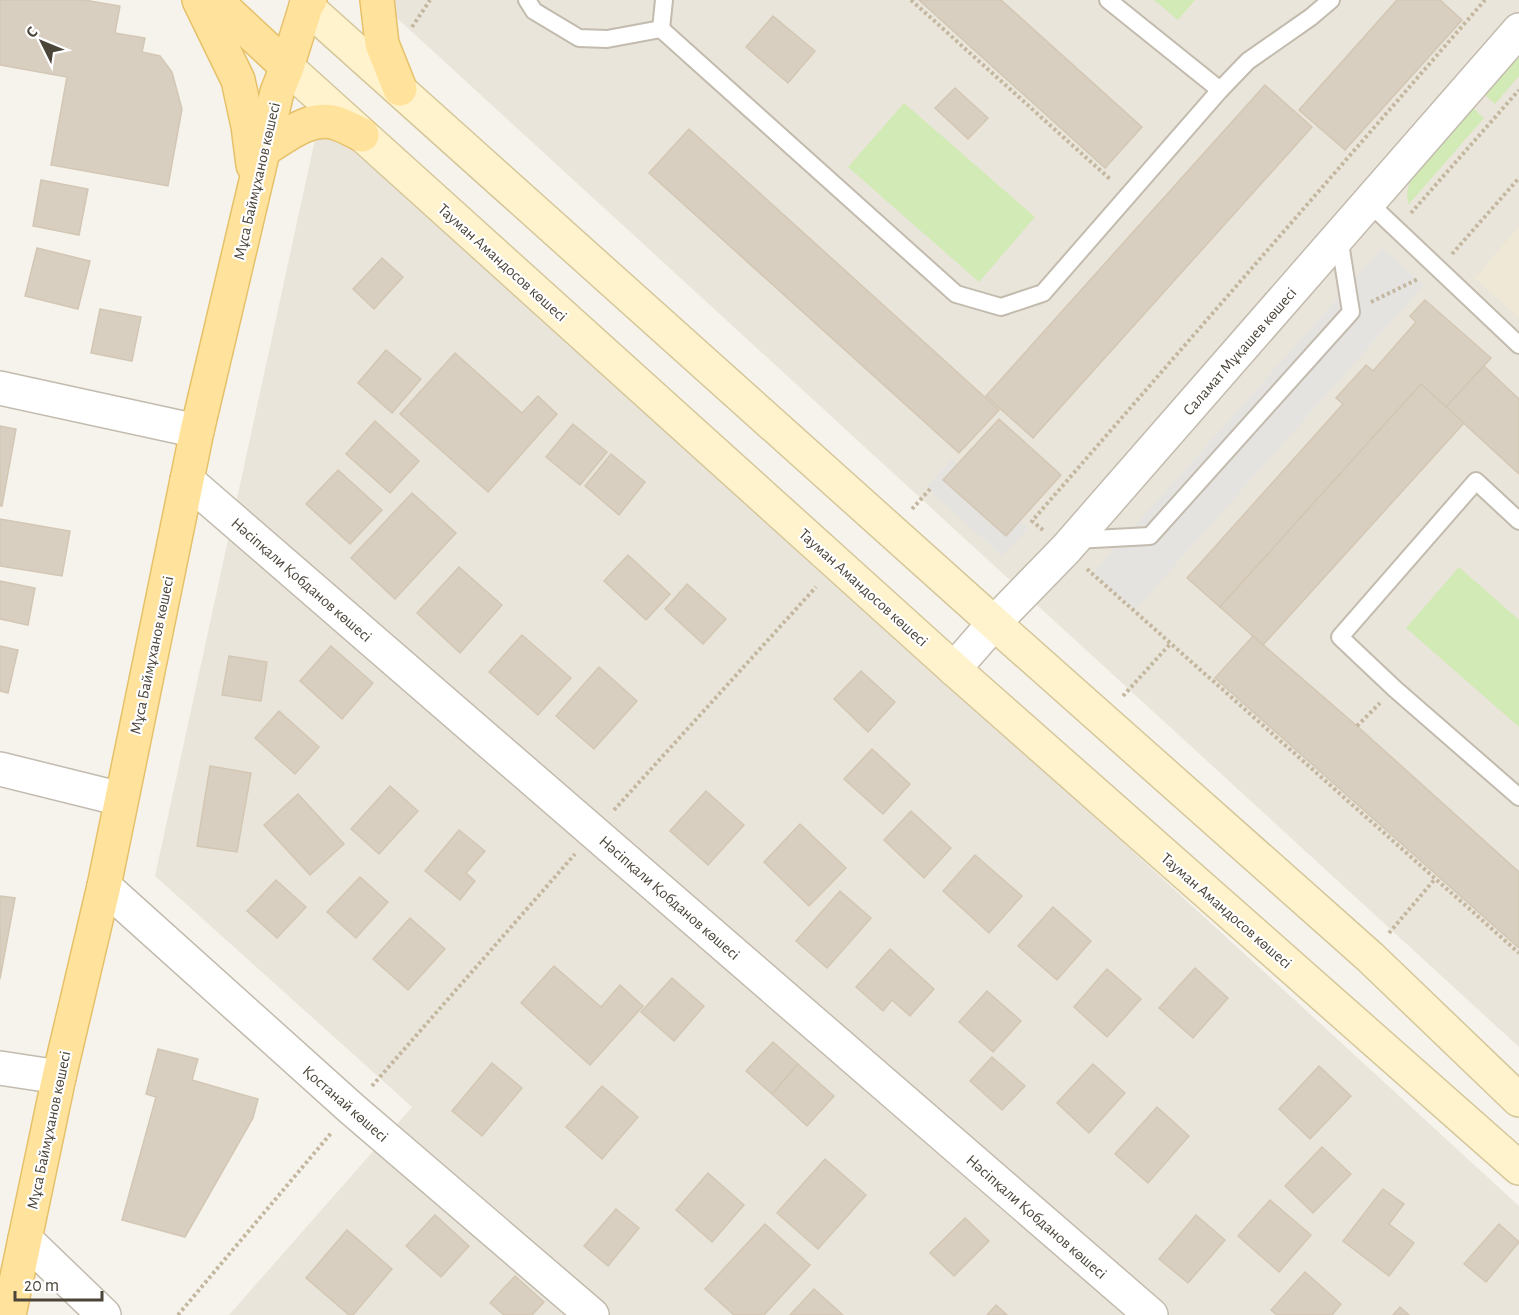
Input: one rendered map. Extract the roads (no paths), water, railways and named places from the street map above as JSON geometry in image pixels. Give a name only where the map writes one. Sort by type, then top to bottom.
[{"type":"main road","points":[[200,0],[238,80],[248,126],[255,184]]},
{"type":"main road","name":"Тауман Амандосов көшесі","points":[[215,0],[954,669],[1519,1168]]},
{"type":"main road","points":[[377,0],[382,44],[400,89]]},
{"type":"main road","points":[[305,2],[994,623],[1370,957],[1519,1100]]},
{"type":"main road","name":"Мұса Баймұханов көшесі","points":[[9,1315],[59,1077],[104,886],[197,431],[277,92],[287,67],[305,2]]},
{"type":"main road","points":[[265,149],[304,126],[321,122],[333,122],[362,135]]},
{"type":"street","name":"Саламат Мұқашев көшесі","points":[[954,669],[994,623],[1070,545],[1519,30]]},
{"type":"street","points":[[0,388],[197,431]]},
{"type":"street","name":"Нәсіпқали Қобданов көшесі","points":[[188,480],[1151,1315]]},
{"type":"street","points":[[0,769],[121,799]]},
{"type":"street","name":"Қостанай көшесі","points":[[104,886],[352,1109],[592,1315]]},
{"type":"street","points":[[0,1068],[59,1077]]},
{"type":"street","points":[[25,1239],[104,1315]]},
{"type":"lane","points":[[527,0],[534,11],[579,38],[607,39],[660,29]]},
{"type":"lane","points":[[660,29],[664,0]]},
{"type":"lane","points":[[1108,0],[1220,90]]},
{"type":"lane","points":[[660,29],[956,294],[1001,307],[1043,293],[1248,61],[1311,17],[1331,0]]},
{"type":"lane","points":[[1369,203],[1519,345]]},
{"type":"lane","points":[[1070,545],[1150,536],[1351,312],[1339,237]]},
{"type":"lane","points":[[1519,521],[1476,481],[1340,637],[1395,689],[1519,797]]}]
